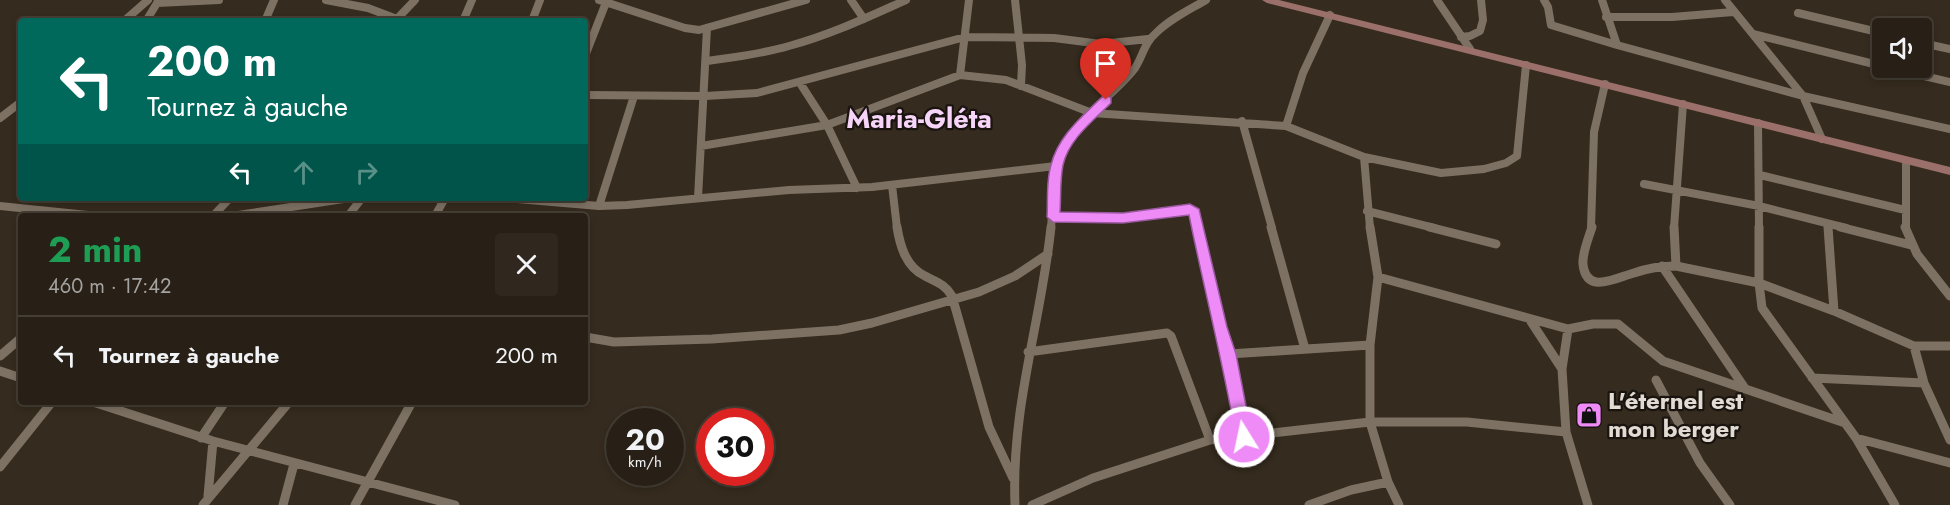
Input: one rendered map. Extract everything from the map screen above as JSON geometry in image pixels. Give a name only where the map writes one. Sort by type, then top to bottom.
[{"type":"street","points":[[127,18],[146,0]]},
{"type":"street","points":[[148,18],[158,2],[219,0]]},
{"type":"street","points":[[266,18],[274,0]]},
{"type":"street","points":[[326,0],[368,8],[391,18]]},
{"type":"street","points":[[398,18],[415,0]]},
{"type":"street","points":[[464,18],[472,0]]},
{"type":"street","points":[[533,18],[540,0]]},
{"type":"street","points":[[588,47],[604,1],[685,28],[707,28],[806,0]]},
{"type":"street","points":[[850,0],[864,19]]},
{"type":"street","points":[[707,61],[786,47],[835,31],[906,0]]},
{"type":"street","points":[[960,75],[969,0]]},
{"type":"street","points":[[1015,0],[1020,37],[1021,86]]},
{"type":"street","points":[[1015,505],[1013,477],[1018,411],[1048,254],[1056,166],[1067,140],[1138,64],[1148,39],[1170,22],[1206,0]]},
{"type":"street","points":[[1267,0],[1950,171]]},
{"type":"street","points":[[1437,0],[1470,49]]},
{"type":"street","points":[[1461,37],[1470,37],[1481,32],[1481,0]]},
{"type":"street","points":[[1544,0],[1548,7],[1551,25],[1803,96],[1950,129]]},
{"type":"street","points":[[1602,0],[1617,45]]},
{"type":"street","points":[[1725,0],[1803,96],[1822,139]]},
{"type":"street","points":[[1606,17],[1684,16],[1734,12]]},
{"type":"street","points":[[1798,13],[1872,31]]},
{"type":"street","points":[[1286,126],[1303,74],[1330,15]]},
{"type":"street","points":[[698,198],[698,158],[705,96],[707,28]]},
{"type":"street","points":[[1753,34],[1872,64]]},
{"type":"street","points":[[588,95],[705,96],[757,93],[965,37],[1083,40],[1101,44],[1148,39]]},
{"type":"street","points":[[1932,45],[1950,49]]},
{"type":"street","points":[[701,146],[826,125],[960,75],[992,77],[1092,113],[1242,121],[1286,126],[1364,157],[1441,173],[1484,169],[1513,160],[1517,156],[1526,65]]},
{"type":"street","points":[[1932,78],[1950,82]]},
{"type":"street","points":[[800,83],[826,125],[857,188]]},
{"type":"street","points":[[1605,84],[1594,132],[1592,225],[1583,264],[1588,276],[1597,282],[1609,283],[1632,273],[1662,266],[1676,266],[1760,283],[1834,311],[1914,346],[1950,346]]},
{"type":"street","points":[[599,206],[634,96]]},
{"type":"street","points":[[0,118],[18,104]]},
{"type":"street","points":[[1676,266],[1675,190],[1683,104]]},
{"type":"street","points":[[1242,121],[1305,349]]},
{"type":"street","points":[[1758,123],[1762,308],[1856,438],[1895,505]]},
{"type":"street","points":[[1364,157],[1367,211],[1378,277],[1370,345],[1370,422],[1388,482],[1399,505]]},
{"type":"street","points":[[1906,161],[1905,225],[1911,246],[1950,296]]},
{"type":"street","points":[[545,201],[599,206],[789,190],[857,188],[1056,166]]},
{"type":"street","points":[[1760,176],[1905,210]]},
{"type":"street","points":[[1644,183],[1759,206],[1911,246]]},
{"type":"street","points":[[891,185],[900,240],[909,261],[919,273],[942,282],[953,298],[980,399],[999,453],[1013,477]]},
{"type":"street","points":[[216,213],[227,201]]},
{"type":"street","points":[[288,206],[292,201]]},
{"type":"street","points":[[249,213],[327,201]]},
{"type":"street","points":[[350,213],[360,201]]},
{"type":"street","points":[[0,206],[68,213]]},
{"type":"street","points":[[1053,217],[1123,218],[1185,209],[1193,211],[1196,215],[1220,327],[1229,354],[1244,437]]},
{"type":"street","points":[[1367,211],[1496,244]]},
{"type":"street","points":[[1828,224],[1834,311]]},
{"type":"street","points":[[588,338],[614,342],[815,333],[872,323],[979,292],[999,284],[1048,254]]},
{"type":"street","points":[[1662,266],[1744,387]]},
{"type":"street","points":[[1378,277],[1568,329],[1593,324],[1618,324],[1664,361],[1845,423]]},
{"type":"street","points":[[1530,320],[1562,369]]},
{"type":"street","points":[[1568,329],[1562,369],[1566,432],[1588,505]]},
{"type":"street","points":[[1028,352],[1167,333],[1171,336],[1210,440]]},
{"type":"street","points":[[0,356],[18,341]]},
{"type":"street","points":[[1229,354],[1370,345]]},
{"type":"street","points":[[1914,346],[1924,383],[1950,440]]},
{"type":"street","points":[[0,371],[18,377]]},
{"type":"street","points":[[1812,378],[1924,383]]},
{"type":"street","points":[[1656,380],[1700,463],[1730,505]]},
{"type":"street","points":[[0,467],[50,405]]},
{"type":"street","points":[[102,405],[201,438],[455,505]]},
{"type":"street","points":[[201,438],[223,405]]},
{"type":"street","points":[[205,501],[287,405]]},
{"type":"street","points":[[355,505],[410,405]]},
{"type":"street","points":[[1032,505],[1093,478],[1210,440],[1370,422],[1467,422],[1566,432]]},
{"type":"street","points":[[1856,438],[1950,463]]},
{"type":"street","points":[[205,501],[213,441]]},
{"type":"street","points":[[283,505],[294,464]]},
{"type":"street","points":[[1309,505],[1351,490],[1388,482]]},
{"type":"place","name":"L'éternel est mon berger","points":[[1589,415]]},
{"type":"district","name":"Maria-Gléta","points":[[919,119]]},
{"type":"route","points":[[1106,100],[1067,140],[1061,153],[1056,166],[1053,217],[1123,218],[1190,209],[1195,213],[1220,327],[1229,354],[1244,437]]}]
